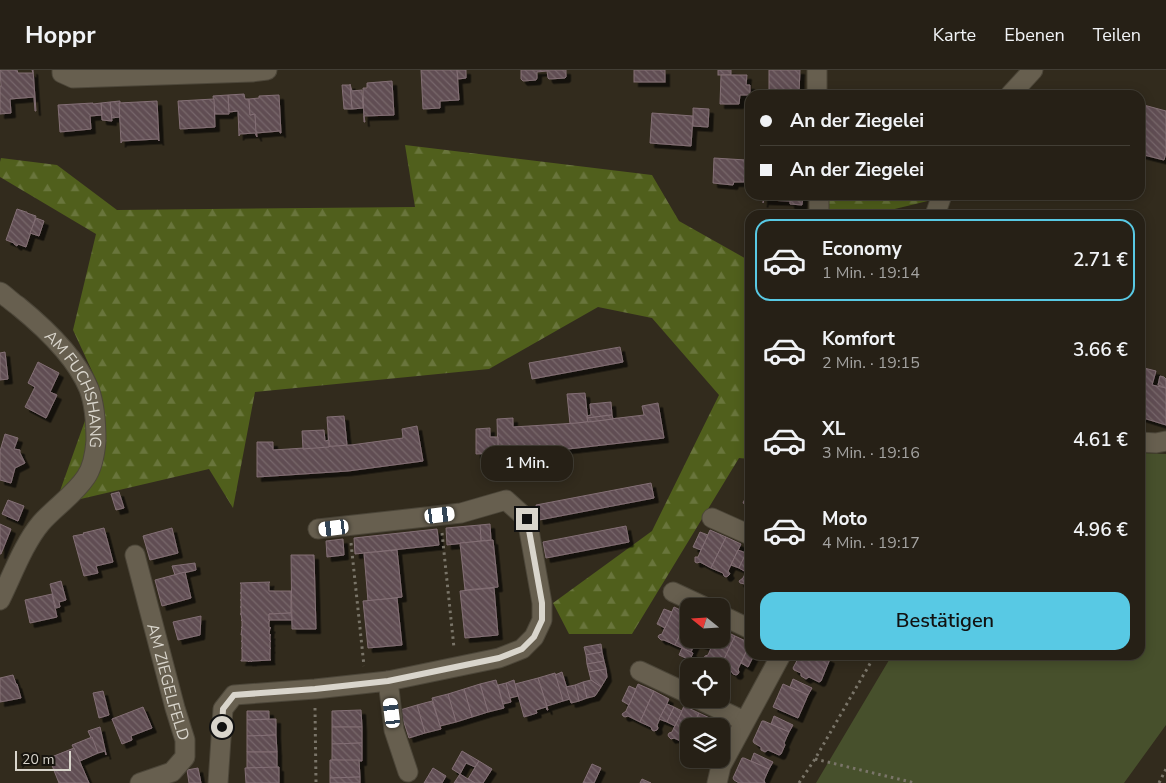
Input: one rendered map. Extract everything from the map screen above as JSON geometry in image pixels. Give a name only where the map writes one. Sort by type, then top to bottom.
[{"type":"street","points":[[62,70],[62,73],[73,78],[134,73],[252,72],[267,70]]},
{"type":"street","points":[[817,70],[817,90]]},
{"type":"street","points":[[1015,90],[1033,70]]},
{"type":"street","name":"AM FUCHSHANG","points":[[0,292],[51,335],[71,359],[89,389],[96,431],[93,461],[87,476],[41,523],[30,540],[0,600]]},
{"type":"street","points":[[1145,442],[1166,441]]},
{"type":"street","points":[[218,783],[223,709],[234,695],[388,681],[499,658],[522,649],[534,637],[542,620],[542,603],[527,519],[506,500],[461,513],[318,529]]},
{"type":"street","points":[[712,518],[745,533]]},
{"type":"street","name":"AM ZIEGELFELD","points":[[135,555],[185,740],[185,757],[172,772],[140,783]]},
{"type":"street","points":[[674,592],[686,598]]},
{"type":"street","points":[[730,619],[745,627]]},
{"type":"street","points":[[717,783],[721,766],[778,660]]},
{"type":"street","points":[[640,671],[680,690]]},
{"type":"street","points":[[388,681],[394,730],[408,772]]},
{"type":"street","points":[[717,708],[744,721]]},
{"type":"path","points":[[440,515],[456,666]]},
{"type":"path","points":[[349,526],[365,684]]},
{"type":"path","points":[[799,783],[816,759],[872,660]]},
{"type":"path","points":[[315,689],[316,783]]},
{"type":"path","points":[[816,759],[915,783]]},
{"type":"path","points":[[1159,783],[1166,769]]},
{"type":"green space","points":[[405,145],[652,175],[679,221],[745,258],[745,459],[739,458],[632,634],[569,634],[553,603],[652,531],[719,395],[652,318],[598,307],[489,369],[255,392],[233,508],[209,469],[55,505],[98,384],[73,330],[96,234],[0,177],[1,158],[57,165],[117,210],[415,207]]},
{"type":"green space","points":[[822,200],[932,200],[891,210],[823,210]]},
{"type":"green space","points":[[1145,453],[1166,454],[1166,725],[1124,783],[816,783],[889,660],[1145,660]]},
{"type":"building","points":[[0,70],[17,70],[18,73],[33,73],[33,70],[36,111],[34,97],[10,99],[11,113],[0,114]]},
{"type":"building","points":[[421,70],[457,70],[459,100],[440,101],[440,108],[423,109]]},
{"type":"building","points":[[457,70],[466,70],[466,78],[458,79]]},
{"type":"building","points":[[521,70],[566,70],[566,77],[549,79],[547,71],[537,72],[536,80],[523,81],[521,79]]},
{"type":"building","points":[[634,70],[665,70],[665,82],[634,82]]},
{"type":"building","points":[[718,70],[731,70],[731,75],[718,75]]},
{"type":"building","points":[[769,70],[800,70],[799,90],[769,90]]},
{"type":"building","points":[[721,75],[747,75],[746,85],[750,85],[750,90],[745,90],[745,95],[740,95],[739,104],[720,104]]},
{"type":"building","points":[[392,81],[394,115],[364,116],[364,122],[363,88],[367,88],[367,83]]},
{"type":"building","points":[[350,84],[352,91],[362,90],[363,108],[352,109]]},
{"type":"building","points":[[342,85],[350,85],[352,109],[344,109]]},
{"type":"building","points":[[244,94],[245,99],[249,99],[250,115],[255,114],[257,137],[255,133],[240,134],[239,136],[238,111],[229,112],[228,95]]},
{"type":"building","points":[[228,95],[229,114],[215,114],[213,96]]},
{"type":"building","points":[[279,95],[281,133],[280,131],[256,133],[255,114],[250,115],[249,99],[259,98],[259,96]]},
{"type":"building","points":[[214,99],[215,127],[180,129],[178,101]]},
{"type":"building","points":[[120,101],[120,117],[111,118],[110,102]]},
{"type":"building","points":[[157,101],[159,141],[158,139],[122,141],[121,143],[119,103]]},
{"type":"building","points":[[110,102],[112,121],[102,120],[101,103]]},
{"type":"building","points":[[101,103],[102,115],[90,116],[91,129],[60,132],[58,105]]},
{"type":"building","points":[[1145,105],[1166,111],[1166,153],[1164,160],[1145,155]]},
{"type":"building","points":[[693,108],[709,109],[708,127],[693,126]]},
{"type":"building","points":[[652,113],[693,116],[691,146],[650,143]]},
{"type":"building","points":[[714,158],[745,160],[744,182],[734,182],[733,185],[713,183]]},
{"type":"building","points":[[764,200],[802,200],[802,205],[790,204],[790,201]]},
{"type":"building","points":[[17,209],[36,216],[26,247],[18,244],[17,246],[6,240]]},
{"type":"building","points":[[36,218],[44,221],[39,236],[30,233]]},
{"type":"building","points":[[620,347],[623,362],[532,379],[529,363]]},
{"type":"building","points":[[5,352],[8,379],[0,380],[0,353]]},
{"type":"building","points":[[38,362],[59,373],[50,392],[57,395],[46,418],[25,407],[35,387],[28,383]]},
{"type":"building","points":[[1145,368],[1156,371],[1152,385],[1166,388],[1166,425],[1145,419]]},
{"type":"building","points":[[1160,376],[1166,379],[1166,388],[1158,385]]},
{"type":"building","points":[[585,393],[588,422],[570,424],[567,394]]},
{"type":"building","points":[[611,402],[612,415],[587,418],[587,416],[591,415],[590,404]]},
{"type":"building","points":[[658,403],[664,438],[568,449],[498,454],[497,419],[513,418],[513,427],[577,423],[644,415],[642,406]]},
{"type":"building","points":[[612,415],[613,419],[588,422],[587,418]]},
{"type":"building","points":[[344,416],[347,445],[329,447],[327,417]]},
{"type":"building","points":[[417,426],[423,461],[348,471],[257,477],[257,442],[273,442],[273,450],[351,445],[403,438],[402,429]]},
{"type":"building","points":[[490,428],[490,437],[498,437],[498,453],[476,454],[476,429]]},
{"type":"building","points":[[324,430],[325,441],[329,440],[329,447],[303,449],[302,431]]},
{"type":"building","points":[[5,434],[18,438],[14,449],[20,450],[25,463],[15,468],[11,483],[0,480],[0,451]]},
{"type":"building","points":[[651,483],[654,498],[539,520],[536,505]]},
{"type":"building","points":[[119,492],[124,508],[116,510],[111,494]]},
{"type":"building","points":[[8,500],[24,506],[18,521],[2,514]]},
{"type":"building","points":[[0,524],[11,529],[1,554],[0,554]]},
{"type":"building","points":[[490,524],[491,540],[481,541],[480,525]]},
{"type":"building","points":[[480,525],[481,541],[447,545],[446,528]]},
{"type":"building","points":[[626,526],[629,542],[546,558],[543,542]]},
{"type":"building","points":[[104,528],[113,562],[96,566],[98,573],[84,576],[73,536]]},
{"type":"building","points":[[172,528],[178,553],[150,560],[143,536]]},
{"type":"building","points":[[437,529],[439,545],[355,554],[354,538]]},
{"type":"building","points":[[710,530],[726,537],[711,568],[700,562],[695,562],[695,557],[698,557]]},
{"type":"building","points":[[700,532],[708,535],[701,550],[693,547]]},
{"type":"building","points":[[726,537],[741,544],[728,571],[730,574],[726,577],[723,573],[711,568]]},
{"type":"building","points":[[343,539],[344,555],[327,557],[326,541]]},
{"type":"building","points":[[493,540],[498,587],[465,590],[460,543]]},
{"type":"building","points":[[397,550],[402,597],[368,601],[364,553]]},
{"type":"building","points":[[738,550],[745,553],[739,568],[731,565]]},
{"type":"building","points":[[291,555],[314,555],[316,629],[292,629]]},
{"type":"building","points":[[745,555],[745,571],[739,568]]},
{"type":"building","points":[[195,563],[196,570],[175,575],[172,566]]},
{"type":"building","points":[[185,572],[191,598],[162,606],[155,580]]},
{"type":"building","points":[[745,574],[745,584],[739,581]]},
{"type":"building","points":[[61,581],[66,600],[59,602],[60,607],[56,608],[50,584]]},
{"type":"building","points":[[270,582],[269,591],[291,591],[291,613],[269,614],[271,660],[241,661],[241,584]]},
{"type":"building","points":[[494,588],[498,635],[465,638],[460,591]]},
{"type":"building","points":[[52,594],[57,617],[30,623],[25,600]]},
{"type":"building","points":[[397,598],[402,645],[368,648],[363,601]]},
{"type":"building","points":[[674,607],[680,610],[680,634],[675,645],[661,640],[658,637],[662,634]]},
{"type":"building","points":[[664,609],[672,612],[665,628],[657,624]]},
{"type":"building","points":[[291,613],[292,620],[269,620],[269,614]]},
{"type":"building","points":[[201,616],[200,635],[178,640],[173,622]]},
{"type":"building","points":[[730,634],[735,636],[730,647]]},
{"type":"building","points":[[680,635],[680,647],[675,645]]},
{"type":"building","points":[[735,636],[745,641],[745,654],[738,669],[738,674],[733,674],[730,671],[730,658],[725,658]]},
{"type":"building","points":[[601,644],[602,652],[586,655],[584,647]]},
{"type":"building","points":[[682,648],[693,648],[691,652]]},
{"type":"building","points":[[682,648],[693,653],[691,658],[679,655]]},
{"type":"building","points":[[711,648],[729,648],[725,658],[704,658],[708,655]]},
{"type":"building","points":[[602,652],[604,661],[587,664],[586,655]]},
{"type":"building","points":[[745,654],[745,660],[752,660],[748,667],[741,663]]},
{"type":"building","points":[[797,660],[830,660],[819,682],[809,677],[806,679],[793,668]]},
{"type":"building","points":[[604,661],[606,669],[589,672],[587,664]]},
{"type":"building","points":[[606,669],[607,677],[601,687],[591,680],[589,672]]},
{"type":"building","points":[[562,672],[570,699],[563,701],[555,675]]},
{"type":"building","points":[[555,673],[563,701],[547,706],[538,678]]},
{"type":"building","points":[[13,675],[21,698],[0,702],[0,678]]},
{"type":"building","points":[[538,678],[548,710],[546,707],[536,710],[537,713],[524,717],[515,684]]},
{"type":"building","points":[[793,679],[812,688],[808,695],[790,687]]},
{"type":"building","points":[[496,680],[504,708],[488,712],[480,684]]},
{"type":"building","points":[[514,680],[518,696],[510,698],[506,683]]},
{"type":"building","points":[[591,680],[601,687],[595,696],[587,698],[583,682]]},
{"type":"building","points":[[583,682],[587,698],[579,701],[575,685]]},
{"type":"building","points":[[506,683],[511,702],[503,704],[498,685]]},
{"type":"building","points":[[480,684],[488,712],[472,717],[464,689]]},
{"type":"building","points":[[638,684],[654,691],[640,722],[628,716],[625,717],[622,714],[626,711]]},
{"type":"building","points":[[783,684],[808,695],[798,718],[773,707]]},
{"type":"building","points":[[575,685],[579,701],[571,703],[566,687]]},
{"type":"building","points":[[629,686],[636,689],[629,705],[622,701]]},
{"type":"building","points":[[464,689],[472,717],[456,722],[448,694]]},
{"type":"building","points":[[103,691],[109,715],[99,718],[93,693]]},
{"type":"building","points":[[654,691],[669,699],[657,725],[658,728],[654,731],[651,727],[640,722]]},
{"type":"building","points":[[448,694],[456,722],[440,726],[432,698]]},
{"type":"building","points":[[432,701],[441,729],[425,733],[417,705]]},
{"type":"building","points":[[667,704],[674,707],[667,722],[659,719]]},
{"type":"building","points":[[417,705],[425,733],[409,738],[400,710]]},
{"type":"building","points":[[143,707],[152,728],[131,736],[132,740],[122,744],[112,719]]},
{"type":"building","points":[[674,707],[682,711],[675,726],[667,722]]},
{"type":"building","points":[[683,708],[688,708],[699,713],[697,718],[680,718],[680,741],[669,737],[669,733],[672,732]]},
{"type":"building","points":[[361,710],[362,727],[332,727],[332,711]]},
{"type":"building","points":[[247,711],[269,711],[269,719],[247,720]]},
{"type":"building","points":[[699,713],[710,718],[697,718]]},
{"type":"building","points":[[774,716],[793,725],[789,732],[771,724]]},
{"type":"building","points":[[276,719],[276,735],[247,736],[247,720]]},
{"type":"building","points":[[762,721],[789,732],[781,754],[779,755],[768,750],[765,752],[754,743],[753,741]]},
{"type":"building","points":[[100,727],[106,755],[105,751],[98,753],[88,731]]},
{"type":"building","points":[[332,727],[362,727],[362,743],[332,744]]},
{"type":"building","points":[[276,735],[277,752],[247,752],[247,736]]},
{"type":"building","points":[[92,737],[98,753],[80,761],[72,745]]},
{"type":"building","points":[[362,743],[362,761],[332,760],[332,744]]},
{"type":"building","points":[[74,748],[89,783],[59,783],[49,758]]},
{"type":"building","points":[[462,751],[479,761],[475,767],[466,763],[460,774],[452,769]]},
{"type":"building","points":[[247,752],[277,752],[277,768],[247,768]]},
{"type":"building","points":[[754,753],[773,762],[769,769],[751,761]]},
{"type":"building","points":[[742,758],[769,769],[764,780],[765,783],[739,783],[734,780],[733,778]]},
{"type":"building","points":[[330,760],[359,760],[360,777],[330,778]]},
{"type":"building","points":[[479,761],[492,769],[483,783],[475,783],[468,779]]},
{"type":"building","points":[[592,764],[601,768],[594,783],[583,783]]},
{"type":"building","points":[[279,767],[279,783],[246,783],[245,768]]},
{"type":"building","points":[[198,768],[201,783],[189,783],[187,770]]},
{"type":"building","points":[[433,768],[446,776],[442,783],[424,783]]},
{"type":"building","points":[[460,774],[468,779],[475,783],[454,783]]},
{"type":"building","points":[[360,777],[360,783],[330,783],[330,778]]},
{"type":"building","points":[[642,779],[651,783],[640,783]]},
{"type":"route","points":[[222,727],[223,709],[234,695],[388,681],[499,658],[522,649],[534,637],[542,620],[542,603],[527,519]]}]
